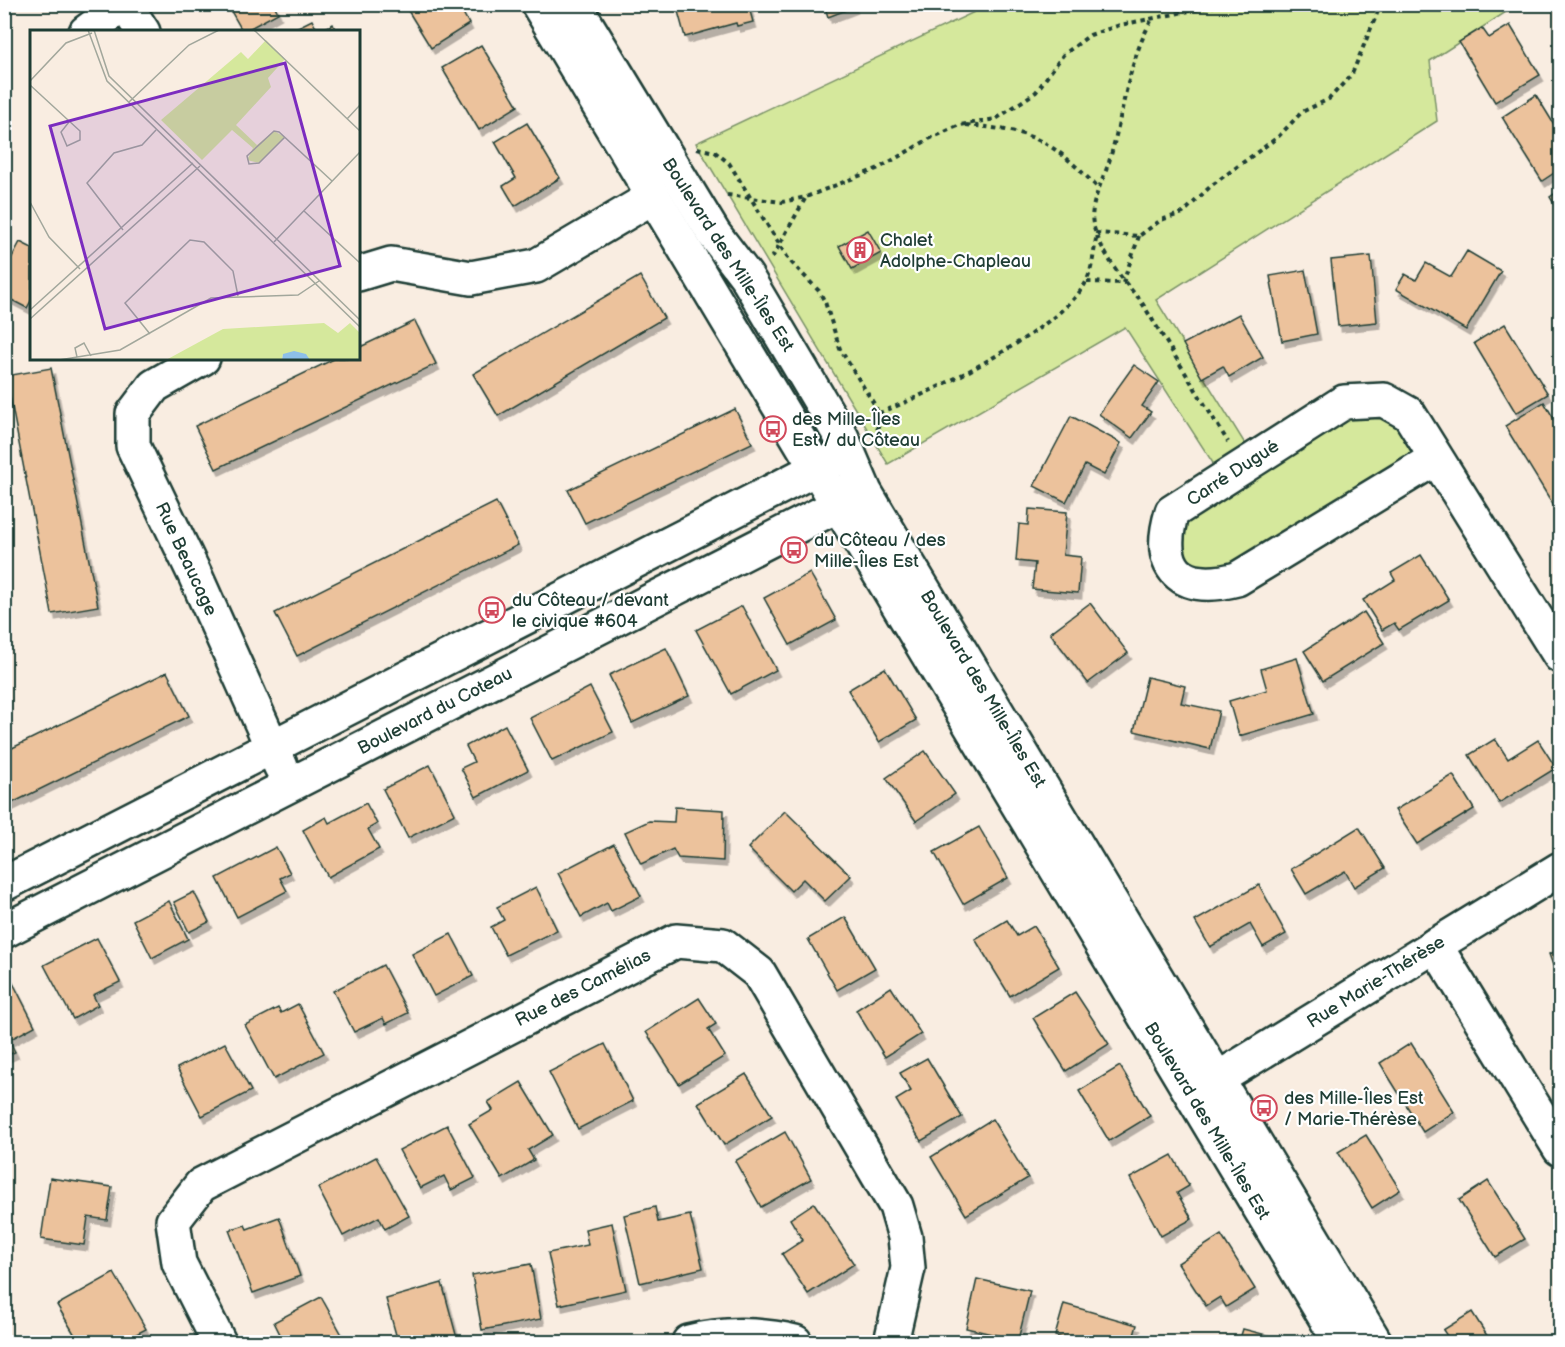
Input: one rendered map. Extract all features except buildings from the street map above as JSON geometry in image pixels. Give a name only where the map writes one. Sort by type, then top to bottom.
[{"type":"street","points":[[89,30],[125,4],[142,30]]},
{"type":"street","name":"Boulevard des Mille-Îles Est","points":[[538,4],[817,468],[852,498],[1205,1088],[1375,1342]]},
{"type":"street","name":"Boulevard des Mille-Îles Est","points":[[574,4],[693,202],[746,276],[842,438],[860,446],[852,498]]},
{"type":"street","points":[[360,273],[391,264],[471,278],[536,266],[653,197]]},
{"type":"street","name":"Rue Beaucage","points":[[200,360],[154,386],[134,414],[133,446],[195,575],[289,785]]},
{"type":"street","name":"Carré Dugué","points":[[1436,458],[1237,579],[1213,585],[1190,581],[1170,564],[1165,536],[1172,512],[1344,402],[1384,400],[1409,414],[1560,656]]},
{"type":"street","points":[[4,884],[860,446]]},
{"type":"street","name":"Boulevard du Coteau","points":[[4,931],[852,498]]},
{"type":"street","name":"Rue Marie-Thérèse","points":[[1205,1088],[1560,869]]},
{"type":"street","name":"Rue des Camélias","points":[[219,1342],[179,1263],[173,1221],[201,1185],[676,940],[723,945],[759,973],[896,1206],[905,1237],[908,1268],[891,1342]]},
{"type":"street","points":[[1435,945],[1560,1149]]},
{"type":"street","name":"Boulevard des Mille-Îles Est","points":[[1205,1088],[1340,1342]]},
{"type":"street","points":[[689,1342],[713,1336],[769,1336],[795,1342]]},
{"type":"path","points":[[726,195],[782,202],[806,196],[879,168],[929,139],[960,125],[996,119],[1036,92],[1063,55],[1090,35],[1120,25],[1224,4]]},
{"type":"path","points":[[1123,283],[1139,236],[1161,220],[1183,213],[1212,185],[1278,137],[1302,112],[1329,99],[1352,74],[1381,4]]},
{"type":"path","points":[[1151,20],[1131,68],[1109,162],[1098,188],[1093,224],[1123,283],[1139,298],[1244,466]]},
{"type":"path","points":[[960,125],[1024,132],[1059,150],[1098,188]]},
{"type":"path","name":"Boulevard des Mille-Îles Est","points":[[690,150],[702,148],[722,156],[729,163],[778,244],[797,270],[819,291],[828,309],[840,349],[879,413]]},
{"type":"path","points":[[768,264],[806,196]]},
{"type":"path","points":[[860,446],[879,424],[879,413],[930,389],[1037,332],[1066,307],[1086,282],[1097,233]]},
{"type":"path","points":[[1097,233],[1139,236]]},
{"type":"path","points":[[1086,282],[1123,283]]},
{"type":"green space","points":[[989,5],[1517,5],[1430,61],[1437,121],[1156,300],[1252,455],[1220,474],[1125,327],[888,464],[696,143]]},
{"type":"green space","points":[[1384,400],[1436,458],[1237,579],[1190,581],[1172,512],[1344,402]]},
{"type":"place","name":"Chalet Adolphe-Chapleau","points":[[860,250]]},
{"type":"place","name":"des Mille-Îles Est / du Côteau","points":[[773,429]]},
{"type":"place","name":"du Côteau / des Mille-Îles Est","points":[[794,550]]},
{"type":"place","name":"du Côteau / devant le civique #604","points":[[492,610]]},
{"type":"place","name":"des Mille-Îles Est / Marie-Thérèse","points":[[1264,1108]]}]
